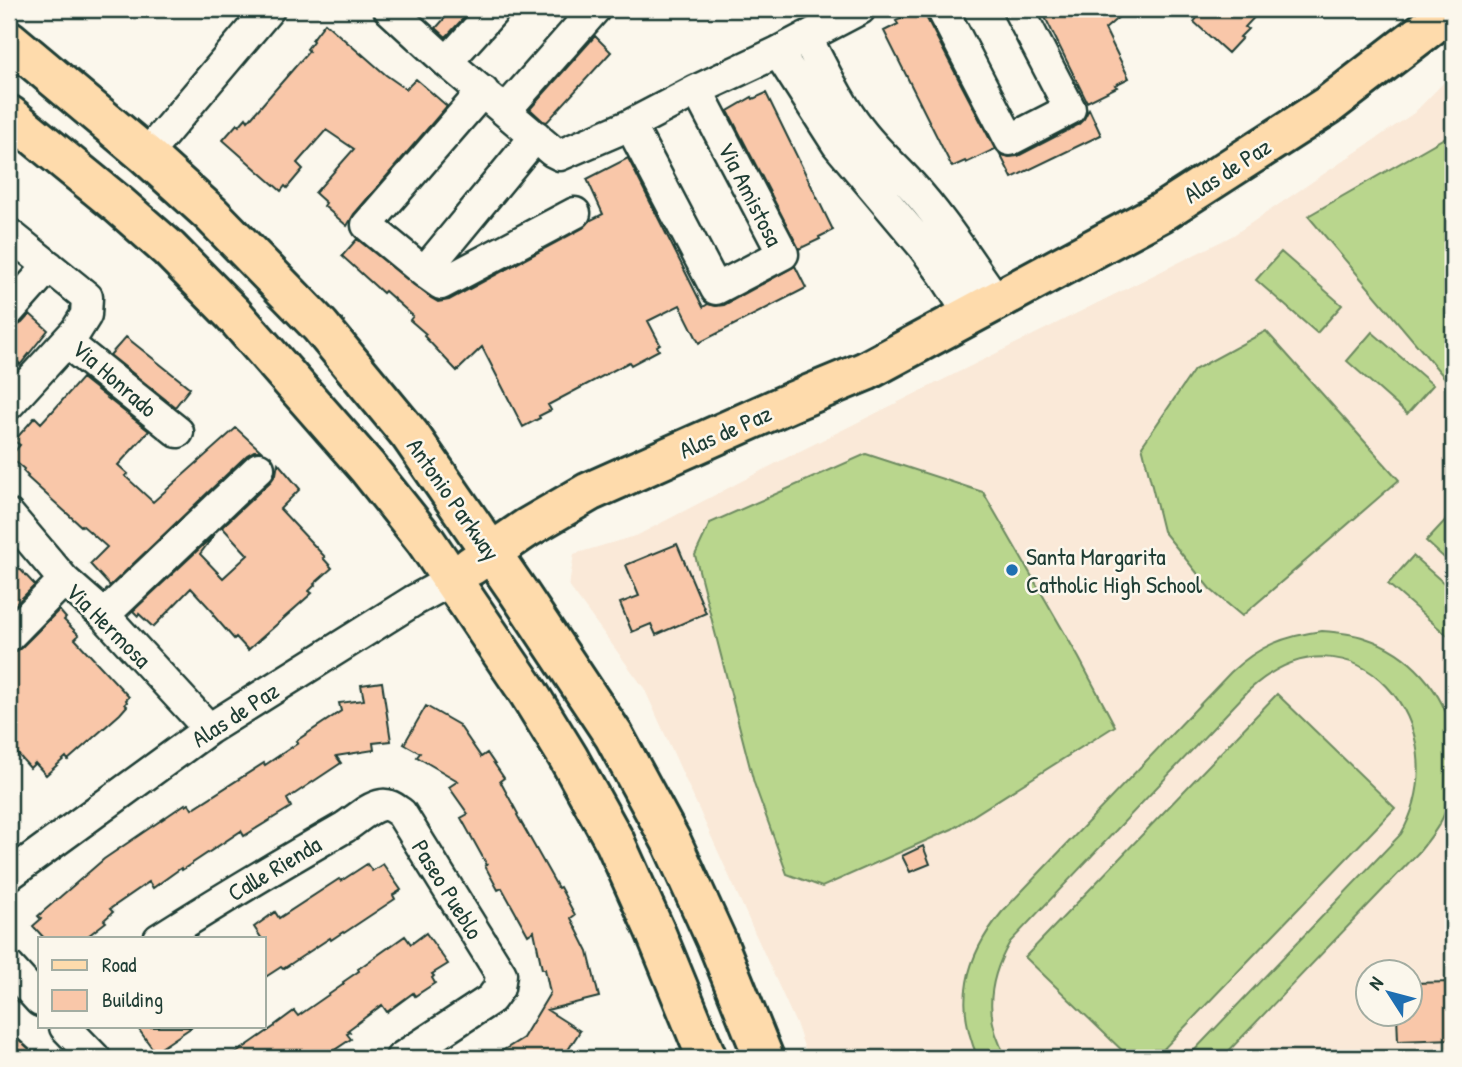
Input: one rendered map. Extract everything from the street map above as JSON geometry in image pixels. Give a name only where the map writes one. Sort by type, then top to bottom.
[{"type":"main road","name":"Alas de Paz","points":[[452,580],[527,528],[589,492],[866,371],[1162,212],[1327,106],[1453,9]]},
{"type":"main road","name":"Antonio Parkway","points":[[9,40],[146,155],[211,214],[320,326],[410,435],[492,552],[614,736],[672,843],[718,944],[764,1058]]},
{"type":"main road","name":"Antonio Parkway","points":[[9,115],[129,213],[233,314],[367,467],[425,540],[541,714],[615,842],[707,1058]]},
{"type":"street","points":[[146,155],[269,9]]},
{"type":"street","points":[[389,9],[447,62],[560,155],[630,125],[860,9]]},
{"type":"street","points":[[447,62],[495,9]]},
{"type":"street","points":[[575,213],[441,284],[367,225],[494,101],[595,9]]},
{"type":"street","points":[[942,9],[1010,140],[1070,109],[1018,9]]},
{"type":"street","points":[[806,37],[859,129],[911,185],[945,227],[983,308]]},
{"type":"street","points":[[778,52],[837,144],[944,275],[983,308]]},
{"type":"street","name":"Via Amistosa","points":[[630,125],[716,289],[783,254],[697,90]]},
{"type":"street","points":[[424,272],[536,136]]},
{"type":"street","name":"Via Honrado","points":[[9,234],[87,297],[86,315],[66,342],[177,432]]},
{"type":"street","points":[[9,311],[49,266]]},
{"type":"street","points":[[9,404],[66,342]]},
{"type":"street","points":[[104,615],[259,468]]},
{"type":"street","name":"Via Hermosa","points":[[10,517],[64,580],[104,615],[209,729]]},
{"type":"street","points":[[9,636],[64,580]]},
{"type":"street","name":"Alas de Paz","points":[[9,875],[209,729],[413,601],[452,580]]},
{"type":"street","name":"Calle Rienda","points":[[162,937],[374,808],[392,806]]},
{"type":"street","name":"Paseo Pueblo","points":[[392,806],[401,813],[502,974],[499,988],[491,999],[401,1058]]},
{"type":"street","points":[[9,968],[38,999]]},
{"type":"street","points":[[66,1028],[95,1058]]},
{"type":"shaded area","name":"Santa Margarita Catholic High School","points":[[1453,73],[1453,1058],[808,1058],[797,1026],[644,688],[569,586],[574,554],[638,535],[786,458],[1232,236],[1414,113]]},
{"type":"green space","points":[[1453,133],[1453,381],[1450,384],[1308,216]]},
{"type":"green space","points":[[1281,252],[1342,305],[1317,333],[1256,280]]},
{"type":"green space","points":[[1266,331],[1399,480],[1242,616],[1210,589],[1163,531],[1142,446],[1194,370]]},
{"type":"green space","points":[[1372,332],[1433,385],[1407,414],[1347,361]]},
{"type":"green space","points":[[866,454],[983,492],[1115,726],[952,829],[822,887],[787,874],[754,783],[695,555],[710,523]]},
{"type":"green space","points":[[1453,514],[1453,566],[1426,541]]},
{"type":"green space","points":[[1413,556],[1453,591],[1453,632],[1449,637],[1388,584]]},
{"type":"green space","points":[[1322,631],[1360,636],[1396,653],[1422,676],[1442,704],[1453,737],[1451,788],[1443,817],[1422,848],[1222,1058],[1187,1058],[1401,834],[1416,793],[1418,753],[1407,716],[1387,686],[1359,666],[1325,657],[1288,665],[1249,690],[1010,942],[997,971],[991,1000],[994,1029],[1007,1058],[978,1058],[966,1019],[967,982],[979,946],[1002,912],[1231,672],[1252,655],[1273,644]]},
{"type":"green space","points":[[1277,694],[1395,808],[1155,1058],[1130,1058],[1025,957]]},
{"type":"building","points":[[453,9],[471,10],[446,37],[436,28]]},
{"type":"building","points":[[1041,9],[1128,9],[1105,29],[1129,78],[1087,102]]},
{"type":"building","points":[[1204,9],[1262,9],[1245,27],[1248,29],[1228,53],[1194,22]]},
{"type":"building","points":[[925,10],[926,17],[995,149],[952,167],[884,31],[898,24],[896,21]]},
{"type":"building","points":[[325,23],[406,89],[416,79],[447,106],[354,214],[347,226],[324,206],[326,203],[315,193],[354,149],[326,130],[297,163],[303,169],[287,188],[285,186],[281,191],[223,140],[237,124],[239,126],[246,118],[248,121],[309,51],[307,49],[312,40]]},
{"type":"building","points":[[595,36],[611,52],[547,122],[543,121],[530,109]]},
{"type":"building","points":[[766,93],[833,230],[799,249],[728,111],[752,97],[753,99]]},
{"type":"building","points":[[1089,109],[1101,135],[1012,178],[1000,154],[1018,156],[1078,125]]},
{"type":"building","points":[[628,158],[703,307],[708,304],[724,305],[795,266],[806,288],[699,343],[680,305],[648,321],[660,344],[657,346],[659,350],[631,365],[629,362],[548,405],[551,410],[523,427],[482,347],[457,371],[424,336],[426,334],[410,320],[413,316],[342,256],[357,239],[431,298],[438,302],[449,300],[583,228],[603,214],[587,179]]},
{"type":"building","points":[[30,314],[48,330],[9,375],[9,329],[22,323]]},
{"type":"building","points":[[126,337],[190,388],[175,407],[110,355]]},
{"type":"building","points":[[82,378],[149,431],[118,465],[128,474],[125,476],[153,502],[236,428],[261,451],[247,455],[110,586],[90,564],[107,547],[27,477],[24,469],[10,457],[20,445],[14,441],[35,417],[41,423]]},
{"type":"building","points":[[278,463],[300,489],[280,509],[332,568],[314,584],[309,591],[312,593],[248,650],[236,637],[234,639],[191,588],[153,627],[139,614],[138,616],[133,611],[215,534],[200,554],[223,578],[248,555],[222,527],[271,481],[276,474]]},
{"type":"building","points":[[677,544],[706,613],[656,635],[651,624],[632,632],[620,603],[639,596],[626,565]]},
{"type":"building","points":[[18,567],[35,585],[9,611],[9,576]]},
{"type":"building","points":[[59,610],[66,618],[64,620],[79,635],[75,639],[129,697],[125,704],[127,706],[120,714],[68,760],[66,757],[46,775],[35,763],[30,768],[9,744],[9,653],[21,648]]},
{"type":"building","points":[[382,682],[391,741],[373,743],[374,750],[336,756],[341,763],[287,799],[291,807],[244,836],[241,831],[153,888],[149,882],[110,909],[113,912],[104,920],[106,922],[87,937],[43,937],[33,926],[41,919],[38,916],[104,859],[185,804],[189,804],[192,809],[264,763],[265,765],[341,711],[339,703],[364,700],[361,685]]},
{"type":"building","points":[[426,706],[459,725],[481,757],[487,753],[504,778],[500,781],[517,815],[575,915],[571,918],[588,952],[599,997],[547,1010],[580,1031],[563,1058],[491,1058],[523,1038],[550,993],[534,931],[528,935],[502,888],[498,890],[461,818],[468,814],[449,787],[458,781],[417,757],[420,753],[404,744]]},
{"type":"building","points":[[923,846],[930,864],[910,872],[902,856]]},
{"type":"building","points":[[367,864],[372,871],[383,864],[401,890],[393,895],[395,899],[344,933],[331,940],[330,938],[283,969],[281,967],[266,977],[266,937],[261,937],[254,927],[275,912],[279,918],[339,879],[341,881]]},
{"type":"building","points":[[426,933],[448,964],[432,974],[435,983],[415,996],[413,993],[387,1012],[382,1005],[348,1030],[350,1032],[347,1034],[351,1039],[330,1053],[329,1051],[318,1058],[229,1058],[294,1011],[298,1016],[405,936],[411,944]]},
{"type":"building","points":[[1453,982],[1453,1039],[1398,1041],[1398,1028],[1424,1028],[1424,983]]},
{"type":"building","points":[[138,1028],[191,1028],[155,1052]]},
{"type":"building","points":[[17,1038],[39,1058],[9,1058],[9,1047]]},
{"type":"place","name":"Santa Margarita Catholic High School","points":[[1012,570]]}]
